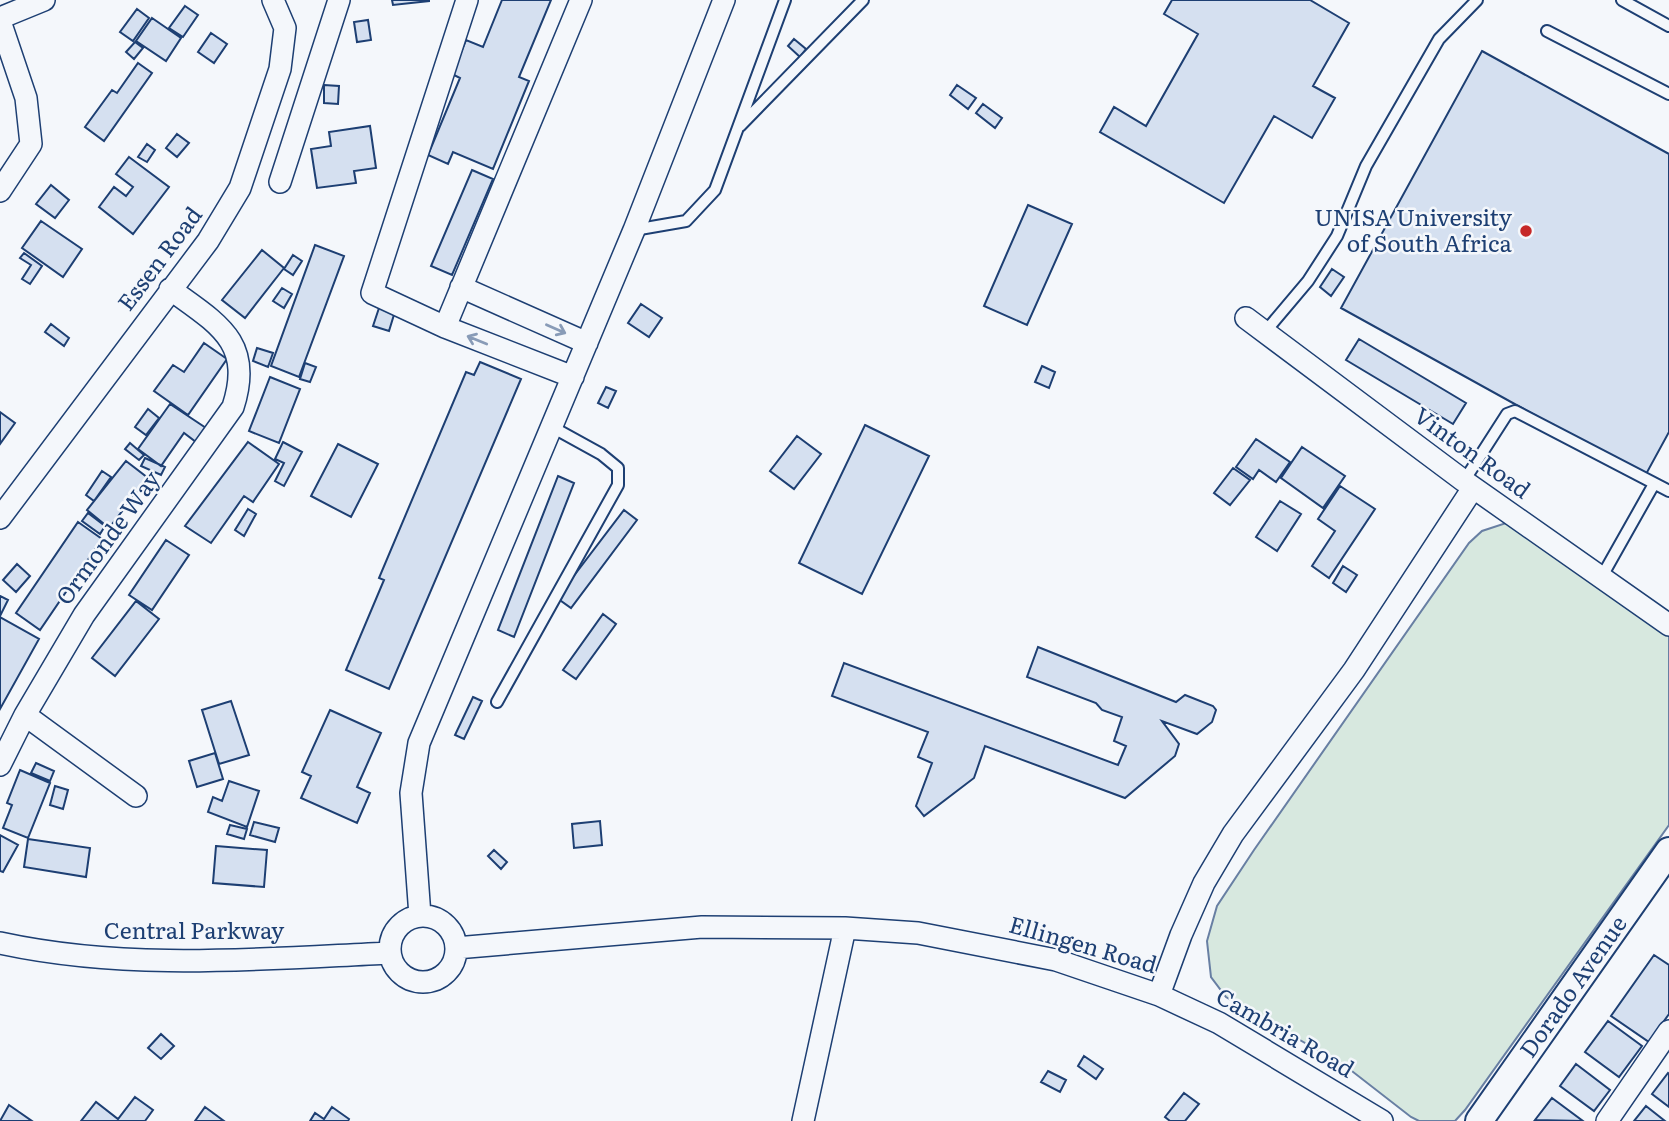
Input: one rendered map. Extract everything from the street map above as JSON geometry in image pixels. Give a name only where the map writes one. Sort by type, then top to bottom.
[{"type":"street","points":[[0,191],[31,144],[26,98],[0,19],[44,0]]},
{"type":"street","name":"Essen Road","points":[[0,518],[225,215],[249,164],[280,69],[285,28],[274,0]]},
{"type":"street","points":[[280,182],[340,0]]},
{"type":"street","points":[[467,0],[372,293],[445,327],[573,377]]},
{"type":"street","points":[[445,327],[581,0]]},
{"type":"street","points":[[420,916],[411,793],[419,743],[634,230],[724,0]]},
{"type":"street","points":[[461,287],[587,343]]},
{"type":"street","name":"Ormonde Way","points":[[0,765],[25,715],[84,615],[233,407],[241,373],[233,343],[209,317],[170,289]]},
{"type":"street","name":"Vinton Road","points":[[1247,318],[1468,484],[1669,625]]},
{"type":"street","name":"Ellingen Road","points":[[845,928],[918,933],[994,947],[1056,961],[1159,995],[1204,883],[1233,834],[1354,670],[1468,484]]},
{"type":"street","points":[[25,715],[136,796]]},
{"type":"street","name":"Dorado Avenue","points":[[1479,1121],[1669,851]]},
{"type":"street","points":[[420,916],[441,921],[449,928],[456,948],[449,969],[431,981],[420,982],[399,972],[390,953],[394,932],[410,918],[420,916]]},
{"type":"street","points":[[456,948],[702,927],[845,928],[803,1121]]},
{"type":"street","name":"Central Parkway","points":[[0,943],[44,952],[126,961],[214,962],[390,953]]},
{"type":"street","name":"Cambria Road","points":[[1159,995],[1219,1023],[1382,1121]]},
{"type":"street","points":[[1607,1121],[1669,1031]]},
{"type":"street","points":[[1353,1102],[1366,1121]]},
{"type":"lane","points":[[634,230],[672,226],[686,221],[715,190],[785,0]]},
{"type":"lane","points":[[737,128],[863,0]]},
{"type":"lane","points":[[1265,332],[1308,281],[1336,236],[1366,166],[1439,39],[1477,0]]},
{"type":"lane","points":[[1622,0],[1669,26]]},
{"type":"lane","points":[[1547,31],[1669,94]]},
{"type":"lane","points":[[1468,484],[1507,414],[1515,411],[1669,491]]},
{"type":"lane","points":[[497,702],[618,485],[618,468],[601,454],[552,427]]},
{"type":"lane","points":[[1601,578],[1654,484]]},
{"type":"shaded area","points":[[1506,523],[1669,633],[1669,825],[1465,1110],[1455,1121],[1419,1121],[1348,1068],[1226,997],[1211,977],[1207,941],[1217,906],[1469,543],[1482,531]]},
{"type":"building","points":[[392,0],[429,0],[429,1],[393,5]]},
{"type":"building","points":[[502,0],[551,0],[519,77],[529,81],[493,169],[453,152],[448,164],[428,155],[460,78],[452,74],[466,40],[483,47]]},
{"type":"building","points":[[1172,0],[1310,0],[1349,23],[1313,86],[1335,98],[1312,138],[1274,116],[1224,203],[1100,132],[1114,107],[1146,126],[1198,34],[1164,14]]},
{"type":"building","points":[[185,6],[198,15],[183,37],[169,28]]},
{"type":"building","points":[[137,9],[149,18],[133,41],[120,32]]},
{"type":"building","points":[[152,18],[181,38],[166,61],[136,41]]},
{"type":"building","points":[[368,20],[371,40],[357,42],[354,22]]},
{"type":"building","points":[[211,33],[227,44],[214,63],[198,52]]},
{"type":"building","points":[[794,39],[806,49],[800,57],[788,46]]},
{"type":"building","points":[[135,42],[143,48],[134,59],[126,52]]},
{"type":"building","name":"UNISA University of South Africa","points":[[1482,51],[1669,154],[1669,432],[1645,476],[1341,308]]},
{"type":"building","points":[[138,63],[152,73],[104,141],[85,127],[112,90],[117,93]]},
{"type":"building","points":[[324,85],[339,86],[338,104],[324,103]]},
{"type":"building","points":[[957,85],[976,98],[968,109],[950,95]]},
{"type":"building","points":[[983,104],[1002,118],[995,128],[976,113]]},
{"type":"building","points":[[370,126],[376,168],[354,171],[356,183],[317,188],[311,149],[331,146],[329,132]]},
{"type":"building","points":[[177,134],[189,143],[177,157],[166,148]]},
{"type":"building","points":[[147,144],[155,150],[147,162],[138,157]]},
{"type":"building","points":[[129,157],[169,187],[133,234],[99,207],[114,187],[126,196],[133,187],[116,174]]},
{"type":"building","points":[[472,170],[493,179],[452,275],[431,266]]},
{"type":"building","points":[[51,185],[69,200],[55,218],[36,204]]},
{"type":"building","points":[[1028,205],[1072,224],[1027,325],[984,306]]},
{"type":"building","points":[[41,221],[82,249],[63,277],[22,248]]},
{"type":"building","points":[[315,245],[344,256],[299,377],[271,366]]},
{"type":"building","points":[[262,250],[284,268],[245,318],[222,300]]},
{"type":"building","points":[[24,253],[42,266],[30,284],[22,279],[31,265],[20,258]]},
{"type":"building","points":[[293,255],[302,261],[293,275],[284,269]]},
{"type":"building","points":[[1332,269],[1344,277],[1331,296],[1320,287]]},
{"type":"building","points":[[282,288],[292,294],[284,308],[273,301]]},
{"type":"building","points":[[381,302],[396,308],[389,331],[373,326]]},
{"type":"building","points":[[641,304],[662,318],[649,337],[628,323]]},
{"type":"building","points":[[51,324],[69,338],[64,346],[45,332]]},
{"type":"building","points":[[1359,339],[1466,403],[1453,424],[1346,360]]},
{"type":"building","points":[[204,343],[227,359],[188,415],[154,391],[173,365],[184,372]]},
{"type":"building","points":[[257,348],[273,353],[268,367],[253,361]]},
{"type":"building","points":[[480,362],[521,379],[389,689],[346,670],[384,580],[379,578],[466,372],[474,375]]},
{"type":"building","points":[[305,363],[316,367],[310,382],[300,379]]},
{"type":"building","points":[[1042,366],[1055,372],[1049,388],[1035,382]]},
{"type":"building","points":[[270,377],[300,389],[279,443],[249,431]]},
{"type":"building","points":[[606,387],[616,391],[608,408],[598,403]]},
{"type":"building","points":[[170,404],[206,428],[196,442],[184,433],[161,466],[138,449]]},
{"type":"building","points":[[148,409],[159,418],[146,435],[135,427]]},
{"type":"building","points":[[0,412],[15,423],[0,444]]},
{"type":"building","points":[[865,425],[929,456],[862,594],[799,563]]},
{"type":"building","points":[[797,436],[821,454],[794,489],[770,471]]},
{"type":"building","points":[[1256,439],[1290,462],[1276,482],[1259,470],[1253,479],[1236,467]]},
{"type":"building","points":[[248,442],[279,464],[253,502],[244,496],[211,543],[185,526]]},
{"type":"building","points":[[283,442],[302,452],[284,486],[275,481],[284,463],[275,459]]},
{"type":"building","points":[[130,443],[144,455],[139,460],[125,449]]},
{"type":"building","points":[[338,444],[378,464],[351,517],[311,496]]},
{"type":"building","points":[[1302,447],[1345,476],[1323,508],[1281,478]]},
{"type":"building","points":[[145,458],[165,467],[161,475],[141,466]]},
{"type":"building","points":[[126,461],[148,478],[109,528],[87,510]]},
{"type":"building","points":[[1233,468],[1250,480],[1230,505],[1214,493]]},
{"type":"building","points":[[102,471],[111,477],[94,501],[86,495]]},
{"type":"building","points":[[558,476],[574,483],[514,637],[498,630]]},
{"type":"building","points":[[1340,486],[1375,509],[1329,578],[1312,566],[1335,531],[1318,519]]},
{"type":"building","points":[[1280,501],[1301,514],[1277,551],[1256,537]]},
{"type":"building","points":[[248,509],[256,514],[244,536],[235,530]]},
{"type":"building","points":[[624,510],[637,520],[571,608],[557,598]]},
{"type":"building","points":[[88,513],[105,526],[100,534],[82,521]]},
{"type":"building","points":[[78,522],[102,539],[40,630],[16,613]]},
{"type":"building","points":[[166,540],[189,555],[152,610],[129,595]]},
{"type":"building","points":[[17,564],[30,576],[16,592],[3,580]]},
{"type":"building","points":[[1343,566],[1357,575],[1346,592],[1333,583]]},
{"type":"building","points":[[0,596],[8,600],[0,616]]},
{"type":"building","points":[[136,601],[159,619],[115,676],[92,658]]},
{"type":"building","points":[[603,614],[616,624],[576,679],[563,670]]},
{"type":"building","points":[[0,617],[39,639],[0,709]]},
{"type":"building","points":[[1038,647],[1176,702],[1185,695],[1213,706],[1216,710],[1212,722],[1197,734],[1162,721],[1179,744],[1175,756],[1125,798],[985,746],[974,778],[924,816],[916,806],[932,763],[918,757],[928,732],[832,696],[844,663],[1118,765],[1126,746],[1114,741],[1122,717],[1102,710],[1096,703],[1027,677]]},
{"type":"building","points":[[473,697],[482,701],[464,739],[455,735]]},
{"type":"building","points":[[231,701],[249,755],[219,764],[202,710]]},
{"type":"building","points":[[330,710],[381,733],[357,787],[370,793],[357,823],[301,798],[311,776],[302,772]]},
{"type":"building","points":[[215,753],[223,779],[197,787],[189,761]]},
{"type":"building","points":[[36,763],[54,771],[50,781],[31,773]]},
{"type":"building","points":[[20,770],[50,783],[28,838],[3,828],[12,805],[7,803]]},
{"type":"building","points":[[229,781],[259,791],[247,827],[208,812],[213,797],[222,801]]},
{"type":"building","points":[[55,786],[68,790],[63,809],[50,805]]},
{"type":"building","points":[[600,821],[602,845],[574,848],[572,824]]},
{"type":"building","points":[[254,822],[279,828],[275,842],[250,835]]},
{"type":"building","points":[[230,825],[247,829],[244,839],[227,834]]},
{"type":"building","points":[[0,835],[18,845],[3,872],[0,871]]},
{"type":"building","points":[[28,839],[90,848],[86,877],[24,867]]},
{"type":"building","points":[[216,846],[267,850],[264,887],[213,883]]},
{"type":"building","points":[[494,850],[507,862],[501,869],[488,856]]},
{"type":"building","points":[[1654,955],[1669,965],[1669,1014],[1649,1042],[1611,1016]]},
{"type":"building","points":[[1608,1021],[1642,1046],[1619,1077],[1585,1052]]},
{"type":"building","points":[[161,1034],[174,1046],[161,1059],[148,1048]]},
{"type":"building","points":[[1084,1056],[1103,1069],[1096,1079],[1078,1066]]},
{"type":"building","points":[[1576,1064],[1610,1090],[1594,1111],[1560,1086]]},
{"type":"building","points":[[1048,1071],[1066,1080],[1060,1092],[1041,1082]]},
{"type":"building","points":[[1669,1074],[1669,1107],[1652,1094]]},
{"type":"building","points":[[1184,1093],[1199,1104],[1185,1121],[1170,1121],[1165,1117]]},
{"type":"building","points":[[135,1097],[153,1110],[145,1121],[81,1121],[96,1102],[118,1119]]},
{"type":"building","points":[[1552,1098],[1583,1121],[1535,1120]]},
{"type":"building","points":[[9,1105],[32,1121],[0,1121]]},
{"type":"building","points":[[1646,1106],[1665,1121],[1634,1121]]},
{"type":"building","points":[[205,1107],[224,1121],[195,1121]]},
{"type":"building","points":[[332,1107],[349,1119],[348,1121],[310,1121],[315,1113],[324,1119]]},
{"type":"place","name":"UNISA University of South Africa","points":[[1526,231]]}]
